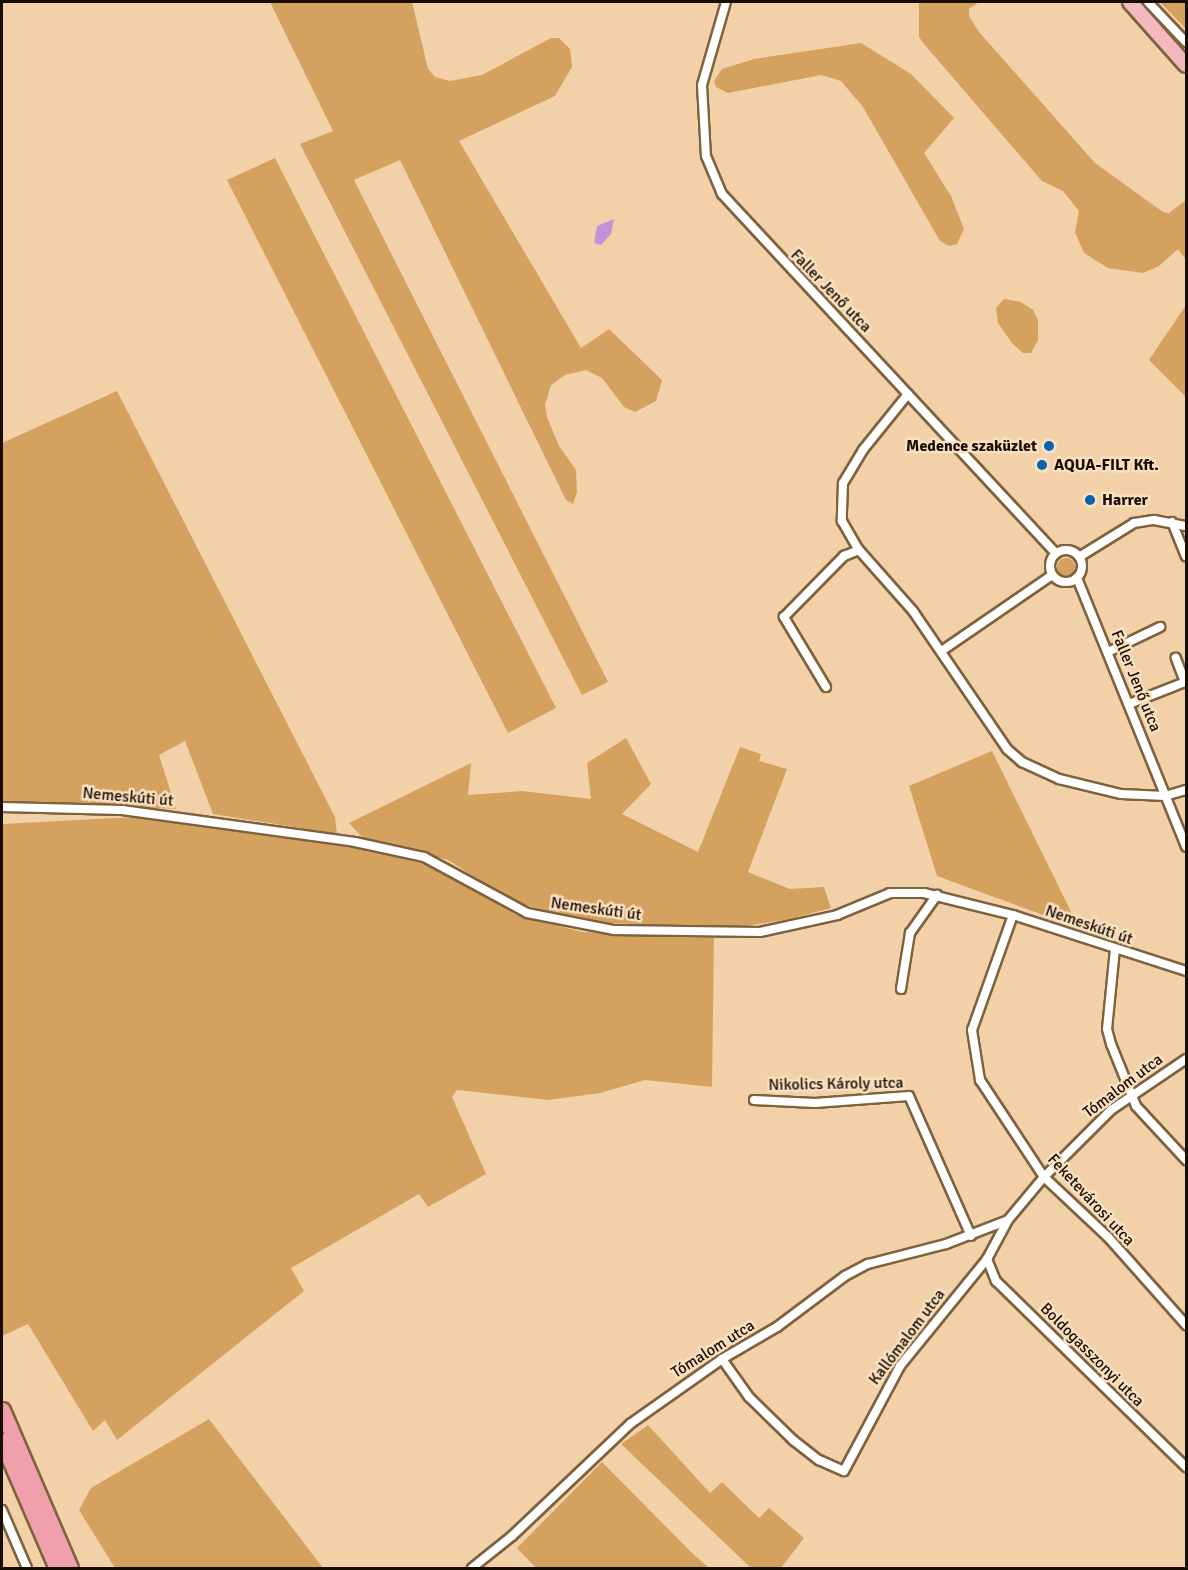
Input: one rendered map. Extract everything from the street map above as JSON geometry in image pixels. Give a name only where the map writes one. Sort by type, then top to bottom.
[{"type":"highway","points":[[2,1410],[70,1569]]},
{"type":"highway","points":[[2,1442],[57,1569]]},
{"type":"main road","points":[[1130,2],[1186,65]]},
{"type":"street","name":"Faller Jenő utca","points":[[726,2],[702,85],[702,127],[710,172],[730,207],[1056,554]]},
{"type":"street","points":[[1148,2],[1186,42]]},
{"type":"street","points":[[908,394],[863,450],[843,483],[842,521],[859,550],[943,650],[1007,749],[1022,762],[1090,788],[1121,794],[1165,796],[1186,790]]},
{"type":"street","points":[[1079,557],[1134,523],[1172,522],[1186,526]]},
{"type":"street","points":[[1172,522],[1178,543],[1186,556]]},
{"type":"street","points":[[826,687],[784,617],[844,556],[859,550]]},
{"type":"street","points":[[1052,575],[1051,561],[1056,554],[1066,550],[1079,557]]},
{"type":"street","points":[[1052,575],[1063,582],[1077,578],[1081,570],[1079,557]]},
{"type":"street","points":[[943,650],[1052,575]]},
{"type":"street","name":"Faller Jenő utca","points":[[1077,578],[1186,847]]},
{"type":"street","points":[[1108,652],[1160,627]]},
{"type":"street","points":[[1129,704],[1185,682],[1176,658]]},
{"type":"street","name":"Nemeskúti út","points":[[2,807],[122,810],[355,842],[424,857],[527,913],[614,930],[760,932],[827,918],[890,894],[937,895],[1013,915],[1186,971]]},
{"type":"street","points":[[901,989],[910,933],[937,895]]},
{"type":"street","name":"Feketevárosi utca","points":[[1013,915],[972,1030],[973,1046],[983,1086],[1044,1177],[1108,1237],[1186,1325]]},
{"type":"street","points":[[1115,949],[1107,1029],[1131,1095],[1186,1160]]},
{"type":"street","name":"Tómalom utca","points":[[987,1258],[1008,1220],[1044,1177],[1084,1135],[1131,1095],[1186,1059]]},
{"type":"street","name":"Nikolics Károly utca","points":[[754,1100],[815,1103],[909,1096],[915,1103],[970,1236]]},
{"type":"street","name":"Tómalom utca","points":[[472,1569],[512,1536],[630,1424],[723,1359],[777,1327],[855,1269],[970,1236],[1008,1220]]},
{"type":"street","name":"Boldogasszonyi utca","points":[[987,1258],[1002,1287],[1184,1465]]},
{"type":"street","name":"Kallómalom utca","points":[[723,1359],[749,1397],[793,1440],[819,1460],[844,1471],[900,1366],[987,1258]]},
{"type":"street","points":[[2,1510],[27,1569]]},
{"type":"shaded area","points":[[270,2],[412,2],[428,69],[435,77],[450,81],[482,75],[551,38],[559,38],[570,49],[572,67],[555,96],[459,141],[581,348],[609,329],[662,380],[656,401],[635,412],[624,407],[602,378],[586,370],[565,375],[551,385],[545,405],[547,417],[559,446],[576,470],[577,492],[573,504],[566,500],[400,160],[354,180],[608,682],[582,695],[300,144],[333,131]]},
{"type":"shaded area","points":[[919,2],[979,2],[969,9],[969,16],[979,32],[1095,163],[1163,212],[1169,213],[1186,200],[1186,260],[1178,249],[1159,266],[1143,273],[1108,268],[1084,253],[1075,232],[1079,211],[1063,191],[1042,181],[919,37]]},
{"type":"shaded area","points":[[1159,2],[1186,2],[1186,29],[1161,3]]},
{"type":"shaded area","points":[[861,43],[911,74],[954,118],[924,153],[951,196],[964,229],[957,244],[949,246],[940,241],[863,107],[841,81],[821,75],[728,93],[716,87],[714,81],[722,69],[754,59]]},
{"type":"shaded area","points":[[275,158],[556,708],[508,733],[227,180]]},
{"type":"shaded area","points":[[614,219],[611,234],[601,245],[594,243],[597,226]]},
{"type":"shaded area","points":[[1004,299],[1021,302],[1033,310],[1038,320],[1038,340],[1031,353],[1023,353],[1012,343],[998,323],[996,308]]},
{"type":"shaded area","points":[[1186,305],[1186,397],[1149,360]]},
{"type":"shaded area","points":[[117,391],[335,817],[337,834],[213,814],[185,741],[159,755],[176,809],[2,801],[2,443]]},
{"type":"shaded area","points":[[1062,558],[1070,558],[1075,563],[1073,574],[1062,576],[1057,571],[1057,563]]},
{"type":"shaded area","points":[[626,738],[651,784],[622,814],[698,852],[740,747],[761,754],[759,761],[787,769],[748,872],[790,889],[824,887],[831,908],[790,919],[739,927],[606,923],[550,913],[509,899],[448,860],[363,838],[349,823],[471,763],[468,795],[522,791],[591,799],[587,763]]},
{"type":"shaded area","points":[[992,751],[1079,928],[937,876],[909,786]]},
{"type":"shaded area","points":[[136,817],[363,848],[443,869],[514,914],[582,932],[714,938],[712,1087],[645,1080],[600,1093],[548,1100],[457,1090],[452,1097],[486,1174],[428,1207],[419,1194],[291,1268],[304,1291],[117,1440],[105,1420],[93,1431],[28,1324],[2,1336],[2,824]]},
{"type":"shaded area","points":[[209,1419],[323,1568],[115,1568],[79,1510],[91,1488]]},
{"type":"shaded area","points":[[648,1425],[710,1493],[722,1482],[759,1518],[769,1508],[804,1538],[781,1568],[751,1568],[621,1444]]},
{"type":"shaded area","points":[[602,1462],[709,1568],[536,1568],[517,1548]]},
{"type":"place","name":"Medence szaküzlet","points":[[1049,446]]},
{"type":"place","name":"AQUA-FILT Kft.","points":[[1042,465]]},
{"type":"place","name":"Harrer","points":[[1090,500]]}]
